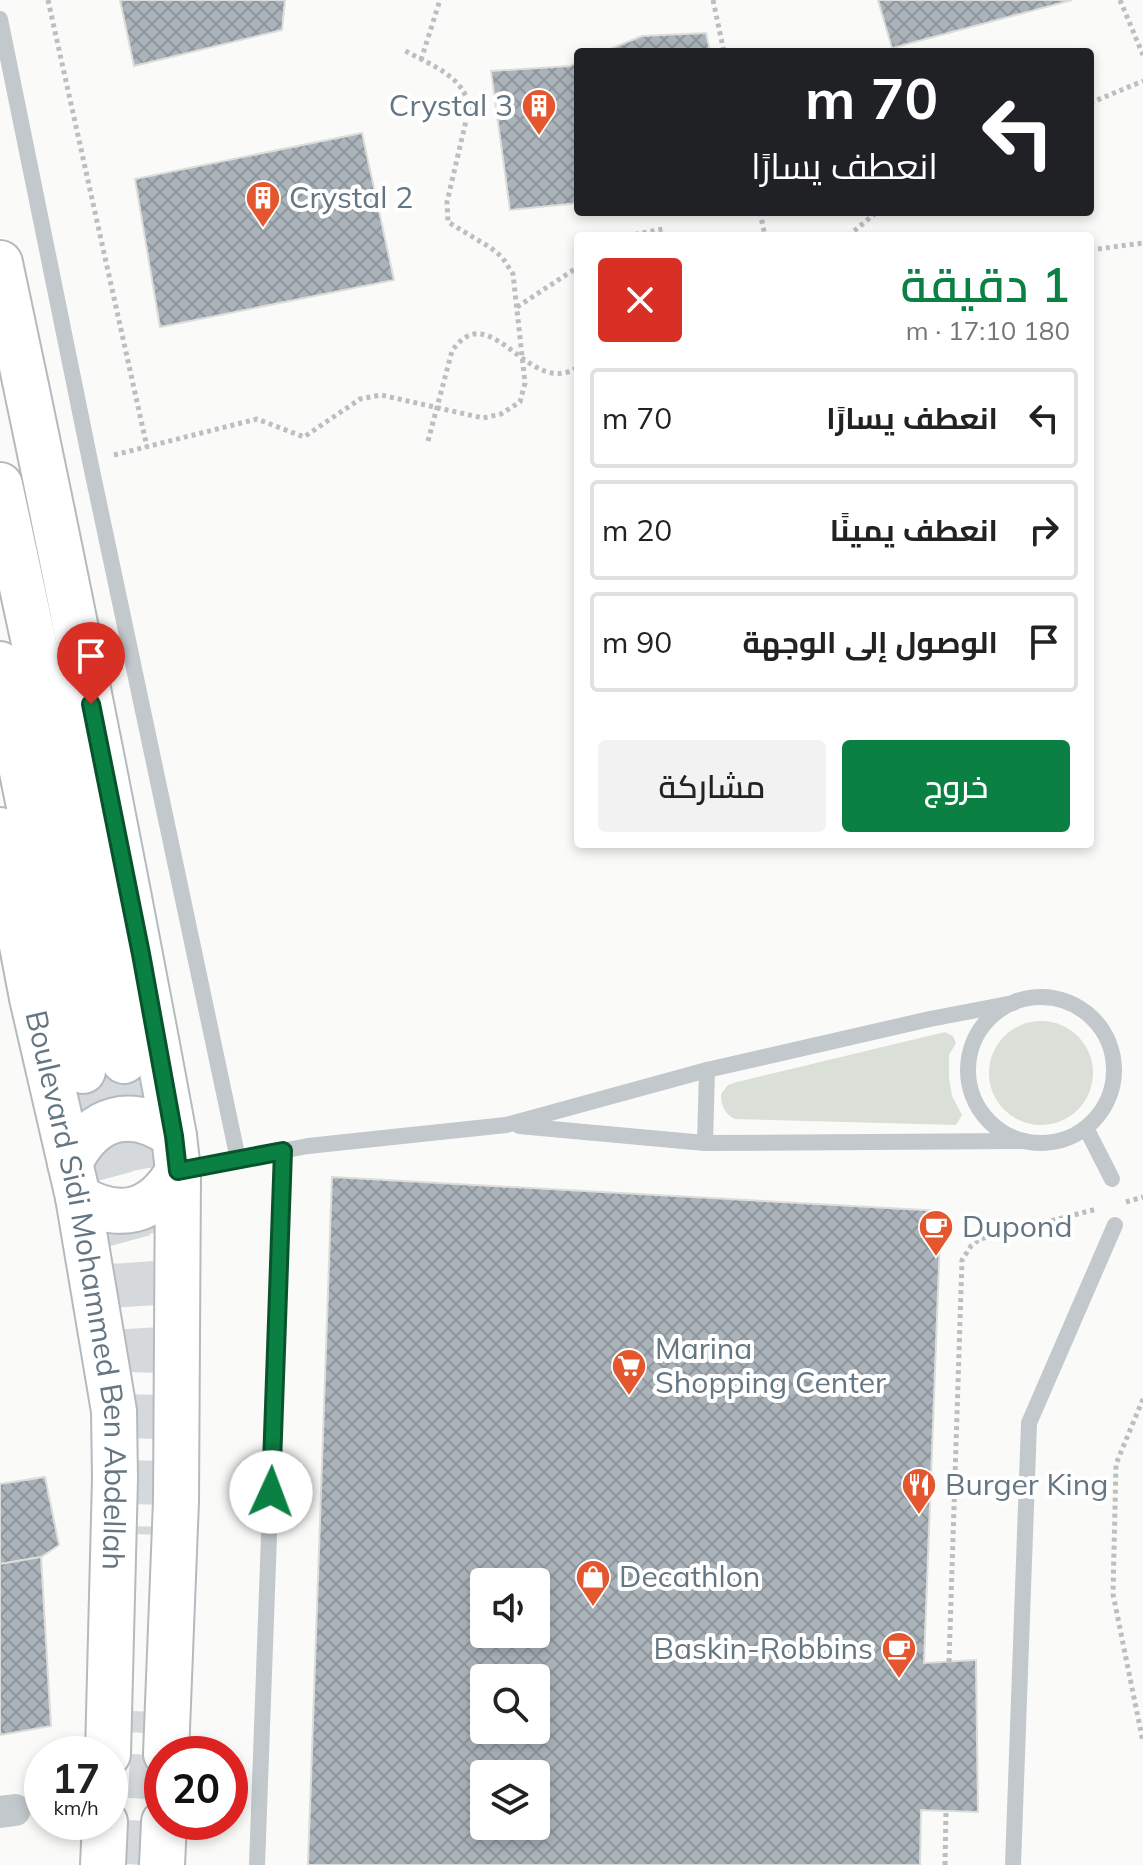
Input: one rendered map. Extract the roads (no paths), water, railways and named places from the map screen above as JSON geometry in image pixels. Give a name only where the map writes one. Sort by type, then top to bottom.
[{"type":"main road","name":"Boulevard Sidi Mohammed Ben Abdellah","points":[[0,263],[82,657],[176,1153],[176,1501],[167,1736]]},
{"type":"main road","points":[[0,485],[104,1066],[0,664]]},
{"type":"main road","name":"Boulevard Sidi Mohammed Ben Abdellah","points":[[0,830],[32,998],[74,1180],[114,1411],[108,1736]]},
{"type":"main road","points":[[136,1118],[157,1124],[176,1153],[168,1188],[153,1201],[135,1209],[115,1212],[96,1208],[74,1180],[80,1143],[95,1128],[115,1120],[136,1118]]},
{"type":"main road","points":[[103,1865],[104,1840]]},
{"type":"main road","points":[[162,1865],[163,1840]]},
{"type":"lane","points":[[0,19],[238,1159]]},
{"type":"lane","points":[[176,1153],[238,1159],[308,1146],[506,1125],[707,1070],[1031,998],[1050,998],[1069,1003],[1085,1012],[1104,1034],[1113,1061],[1109,1098],[1099,1115],[1086,1128],[1069,1138],[1051,1143],[705,1143],[506,1125]]},
{"type":"lane","points":[[1013,1003],[997,1012],[973,1042],[968,1061],[969,1080],[974,1099],[983,1115],[997,1128],[1024,1141]]},
{"type":"lane","points":[[705,1143],[707,1070]]},
{"type":"lane","points":[[1086,1128],[1112,1179]]},
{"type":"lane","points":[[257,1865],[283,1151]]},
{"type":"lane","points":[[1013,1865],[1029,1423],[1115,1225]]},
{"type":"tunnel","points":[[124,1061],[138,1106],[160,1232]]},
{"type":"tunnel","points":[[83,1071],[132,1253],[139,1359],[134,1534]]},
{"type":"tunnel","points":[[147,1865],[154,1712]]},
{"type":"place","name":"Crystal 3","points":[[539,137]]},
{"type":"place","name":"Crystal 2","points":[[263,229]]},
{"type":"place","name":"Dupond","points":[[936,1258]]},
{"type":"place","name":"Marina Shopping Center","points":[[629,1397]]},
{"type":"place","name":"Burger King","points":[[919,1516]]},
{"type":"place","name":"Decathlon","points":[[593,1608]]},
{"type":"place","name":"Baskin-Robbins","points":[[899,1680]]}]
